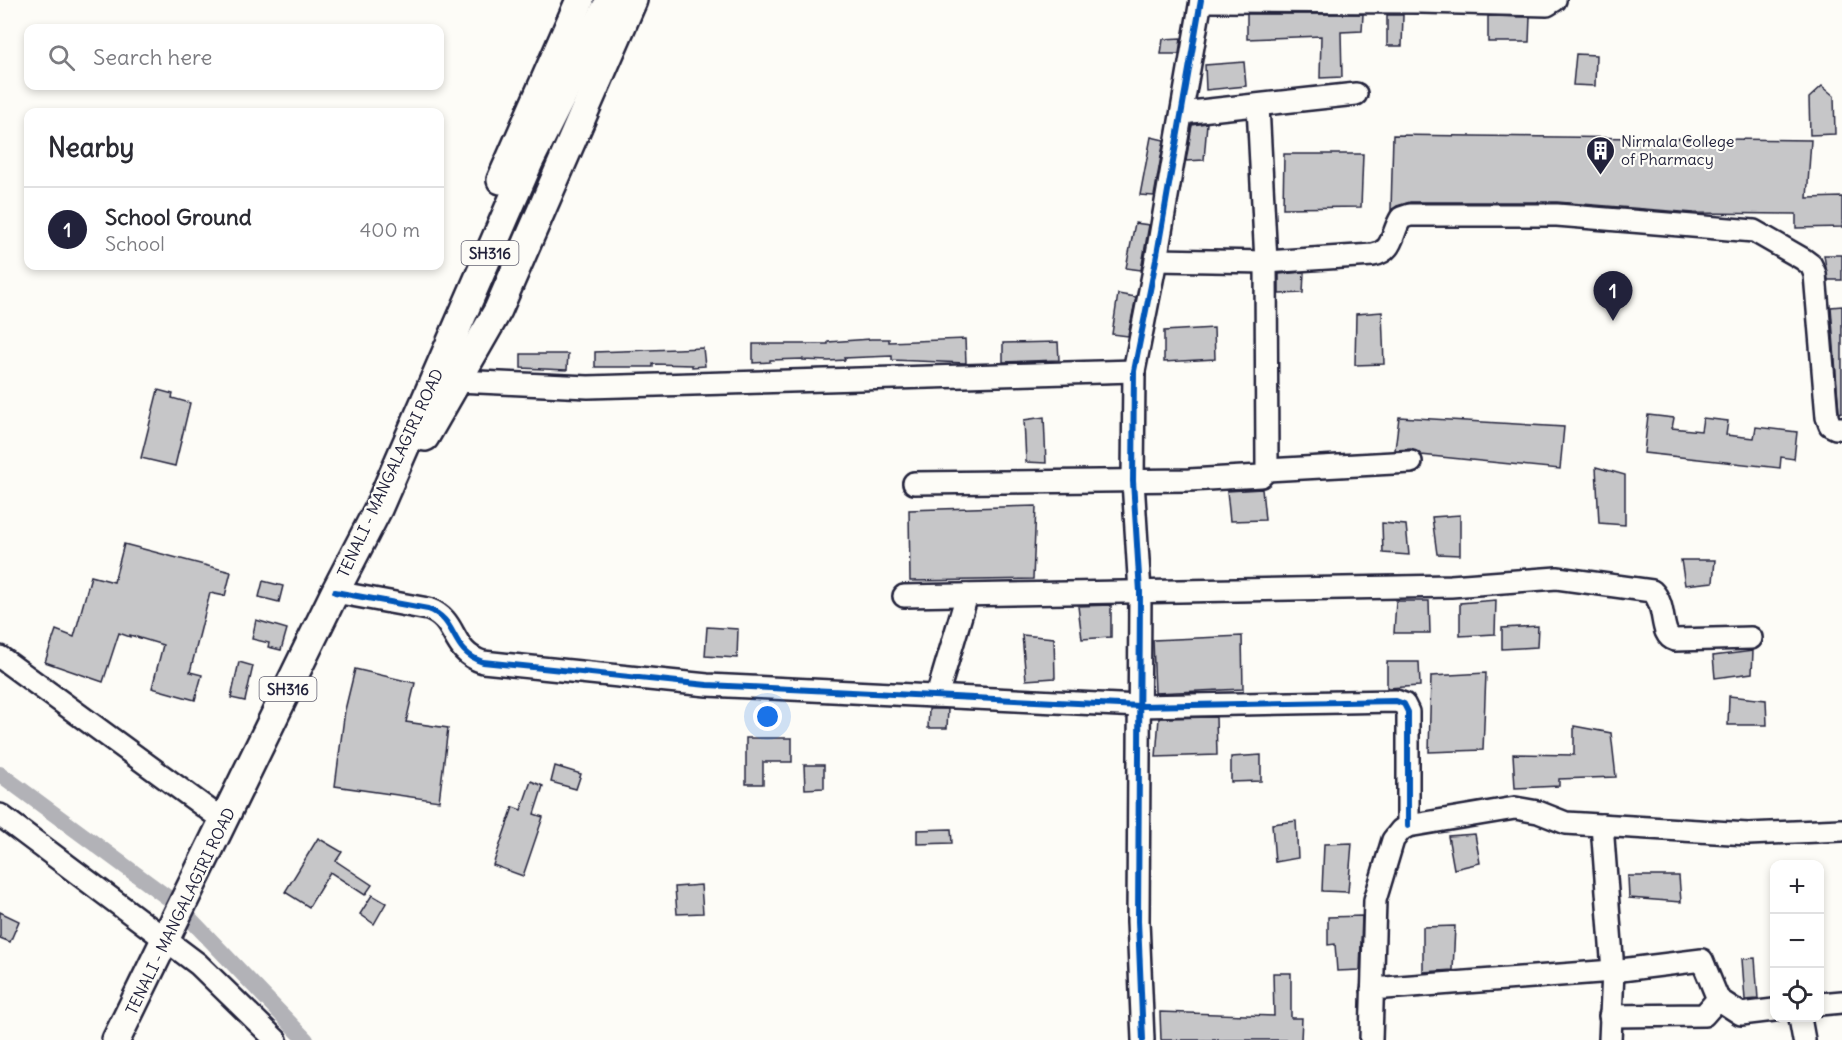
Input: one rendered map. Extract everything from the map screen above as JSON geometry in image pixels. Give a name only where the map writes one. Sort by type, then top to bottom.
[{"type":"main road","points":[[359,545],[424,370],[484,219],[580,0]]},
{"type":"main road","name":"TENALI - MANGALAGIRI ROAD","points":[[116,1040],[335,592],[378,509],[529,162],[610,0]]},
{"type":"main road","points":[[359,545],[397,486],[498,310],[633,0]]},
{"type":"street","points":[[1143,1040],[1138,921],[1140,592],[1133,481],[1134,371],[1156,260],[1201,0],[1547,5],[1555,0]]},
{"type":"street","points":[[1182,113],[1356,94]]},
{"type":"street","points":[[1258,106],[1266,262],[1267,470]]},
{"type":"street","points":[[1156,260],[1266,262],[1382,253],[1389,246],[1401,218],[1410,215],[1557,215],[1754,231],[1811,265],[1815,274],[1827,417],[1830,425],[1842,428]]},
{"type":"street","points":[[457,381],[588,387],[1134,371]]},
{"type":"street","points":[[914,483],[1189,480],[1261,476],[1267,470],[1411,462]]},
{"type":"street","points":[[904,596],[1451,585],[1557,578],[1652,591],[1659,597],[1666,633],[1670,638],[1676,640],[1750,638]]},
{"type":"street","points":[[335,592],[439,613],[446,620],[460,647],[472,658],[483,662],[707,685],[1140,706],[1396,701],[1404,704],[1408,712],[1408,826]]},
{"type":"street","points":[[937,696],[967,595]]},
{"type":"street","points":[[0,657],[224,821]]},
{"type":"street","points":[[1371,1040],[1375,900],[1393,840],[1401,830],[1408,826],[1515,808],[1538,812],[1566,823],[1748,834],[1842,831]]},
{"type":"street","points":[[0,815],[166,937],[198,964],[276,1040]]},
{"type":"street","points":[[1602,825],[1613,971],[1610,1040]]},
{"type":"street","points":[[1372,989],[1613,971],[1702,960],[1718,999],[1741,1014],[1770,1010]]},
{"type":"street","points":[[1610,1016],[1704,1015],[1718,999]]},
{"type":"street","points":[[1824,1004],[1842,1002]]},
{"type":"street","points":[[1801,1022],[1804,1040]]},
{"type":"building","points":[[1247,14],[1363,14],[1362,31],[1341,32],[1342,77],[1320,78],[1321,36],[1247,39]]},
{"type":"building","points":[[1387,15],[1403,15],[1402,46],[1387,46]]},
{"type":"building","points":[[1488,16],[1530,17],[1529,42],[1488,42]]},
{"type":"building","points":[[1181,38],[1179,54],[1161,54],[1163,39]]},
{"type":"building","points":[[1576,54],[1596,55],[1595,86],[1573,85]]},
{"type":"building","points":[[1244,62],[1246,86],[1206,90],[1205,65]]},
{"type":"building","points":[[1822,86],[1834,96],[1835,134],[1810,135],[1809,98]]},
{"type":"building","points":[[1207,123],[1204,160],[1186,161],[1192,125]]},
{"type":"building","name":"Nirmala College of Pharmacy","points":[[1393,135],[1811,140],[1807,198],[1842,197],[1842,227],[1796,228],[1796,214],[1694,213],[1557,202],[1410,202],[1391,210]]},
{"type":"building","points":[[1151,137],[1164,140],[1154,196],[1140,195]]},
{"type":"building","points":[[1284,154],[1363,154],[1361,207],[1283,208]]},
{"type":"building","points":[[1135,223],[1149,225],[1141,270],[1126,268]]},
{"type":"building","points":[[1824,255],[1842,255],[1842,280],[1828,280]]},
{"type":"building","points":[[1304,272],[1303,293],[1279,294],[1279,274]]},
{"type":"building","points":[[1118,294],[1136,297],[1128,336],[1112,334]]},
{"type":"building","points":[[1842,306],[1842,412],[1839,413],[1831,307]]},
{"type":"building","points":[[1382,312],[1384,364],[1355,365],[1356,314]]},
{"type":"building","points":[[1214,328],[1215,359],[1164,362],[1164,331]]},
{"type":"building","points":[[889,339],[889,342],[965,339],[966,363],[892,360],[892,356],[844,358],[845,360],[829,361],[770,360],[770,362],[753,363],[753,344],[828,344],[828,342]]},
{"type":"building","points":[[1058,342],[1059,360],[1003,362],[1003,343]]},
{"type":"building","points":[[703,348],[705,366],[653,364],[653,367],[595,367],[595,352]]},
{"type":"building","points":[[521,354],[568,354],[567,370],[521,368]]},
{"type":"building","points":[[158,390],[173,394],[172,398],[190,403],[175,466],[141,458]]},
{"type":"building","points":[[1648,415],[1674,418],[1672,428],[1701,431],[1703,418],[1728,421],[1726,435],[1754,438],[1756,427],[1797,432],[1794,459],[1781,457],[1780,468],[1644,453]]},
{"type":"building","points":[[1044,417],[1046,463],[1026,462],[1024,420]]},
{"type":"building","points":[[1399,417],[1564,427],[1560,469],[1421,455],[1411,449],[1395,450]]},
{"type":"building","points":[[1596,467],[1625,475],[1625,525],[1599,523]]},
{"type":"building","points":[[1262,489],[1265,520],[1230,521],[1227,491]]},
{"type":"building","points":[[1036,506],[1033,579],[910,581],[909,510]]},
{"type":"building","points":[[1460,515],[1460,555],[1437,554],[1432,517]]},
{"type":"building","points":[[1382,523],[1406,525],[1409,555],[1383,553]]},
{"type":"building","points":[[124,544],[231,572],[225,596],[210,593],[190,672],[202,675],[195,700],[152,688],[163,645],[130,635],[130,637],[119,633],[103,682],[45,662],[56,630],[74,637],[91,576],[114,582]]},
{"type":"building","points":[[1681,560],[1715,560],[1713,582],[1685,585]]},
{"type":"building","points":[[263,581],[283,586],[279,602],[259,597]]},
{"type":"building","points":[[1496,600],[1495,634],[1460,636],[1460,603]]},
{"type":"building","points":[[1396,601],[1429,601],[1430,633],[1394,633]]},
{"type":"building","points":[[1111,605],[1111,637],[1082,639],[1078,606]]},
{"type":"building","points":[[256,620],[287,629],[281,650],[268,647],[269,643],[252,639]]},
{"type":"building","points":[[1538,626],[1537,647],[1502,649],[1502,628]]},
{"type":"building","points":[[707,627],[738,629],[737,658],[705,656]]},
{"type":"building","points":[[1022,635],[1054,638],[1055,678],[1026,680]]},
{"type":"building","points":[[1242,636],[1243,689],[1155,693],[1153,640]]},
{"type":"building","points":[[1753,651],[1752,673],[1715,678],[1713,656]]},
{"type":"building","points":[[239,662],[253,666],[245,701],[231,698]]},
{"type":"building","points":[[1387,662],[1419,662],[1420,686],[1387,688]]},
{"type":"building","points":[[355,669],[415,683],[406,722],[448,728],[439,801],[335,786],[345,710]]},
{"type":"building","points":[[1486,673],[1483,750],[1429,752],[1431,676]]},
{"type":"building","points":[[1729,696],[1766,700],[1767,725],[1728,725]]},
{"type":"building","points":[[929,709],[948,709],[947,728],[928,728]]},
{"type":"building","points":[[1216,717],[1217,755],[1156,757],[1159,718]]},
{"type":"building","points":[[1574,726],[1611,733],[1616,777],[1559,779],[1559,786],[1515,788],[1513,754],[1574,755]]},
{"type":"building","points":[[746,738],[792,738],[792,762],[763,762],[763,784],[746,784]]},
{"type":"building","points":[[1261,755],[1261,781],[1231,782],[1231,757]]},
{"type":"building","points":[[804,765],[824,765],[824,788],[805,789]]},
{"type":"building","points":[[555,766],[581,774],[576,789],[551,782]]},
{"type":"building","points":[[531,781],[543,786],[534,814],[543,817],[523,876],[493,865],[513,807],[521,810]]},
{"type":"building","points":[[1296,821],[1298,858],[1275,862],[1272,824]]},
{"type":"building","points":[[951,829],[952,843],[917,844],[917,830]]},
{"type":"building","points":[[1475,834],[1480,863],[1454,869],[1448,836]]},
{"type":"building","points":[[318,838],[342,852],[336,861],[372,885],[365,895],[330,872],[309,907],[285,892]]},
{"type":"building","points":[[1352,843],[1348,892],[1322,891],[1324,844]]},
{"type":"building","points":[[1628,876],[1679,876],[1681,902],[1629,898]]},
{"type":"building","points":[[701,885],[703,913],[677,914],[675,887]]},
{"type":"building","points":[[372,895],[386,903],[374,924],[360,914]]},
{"type":"building","points":[[0,912],[19,921],[10,942],[0,938]]},
{"type":"building","points":[[1362,916],[1360,970],[1337,971],[1335,944],[1328,945],[1328,917]]},
{"type":"building","points":[[1455,926],[1453,970],[1423,972],[1423,927]]},
{"type":"building","points":[[1755,958],[1758,999],[1745,1000],[1742,959]]},
{"type":"building","points":[[1273,973],[1291,973],[1291,1018],[1302,1018],[1301,1040],[1161,1040],[1160,1012],[1274,1016]]},
{"type":"waterway","points":[[0,774],[175,903],[306,1040]]},
{"type":"cycle path","points":[[1143,1040],[1138,921],[1140,592],[1133,481],[1134,371],[1156,260],[1201,0]]},
{"type":"cycle path","points":[[335,592],[428,609],[445,620],[464,651],[483,662],[707,685],[1140,706],[1396,701],[1404,704],[1408,712],[1408,826]]},
{"type":"place","name":"Nirmala College of Pharmacy","points":[[1600,176]]},
{"type":"place","name":"School Ground","points":[[1613,321]]}]
